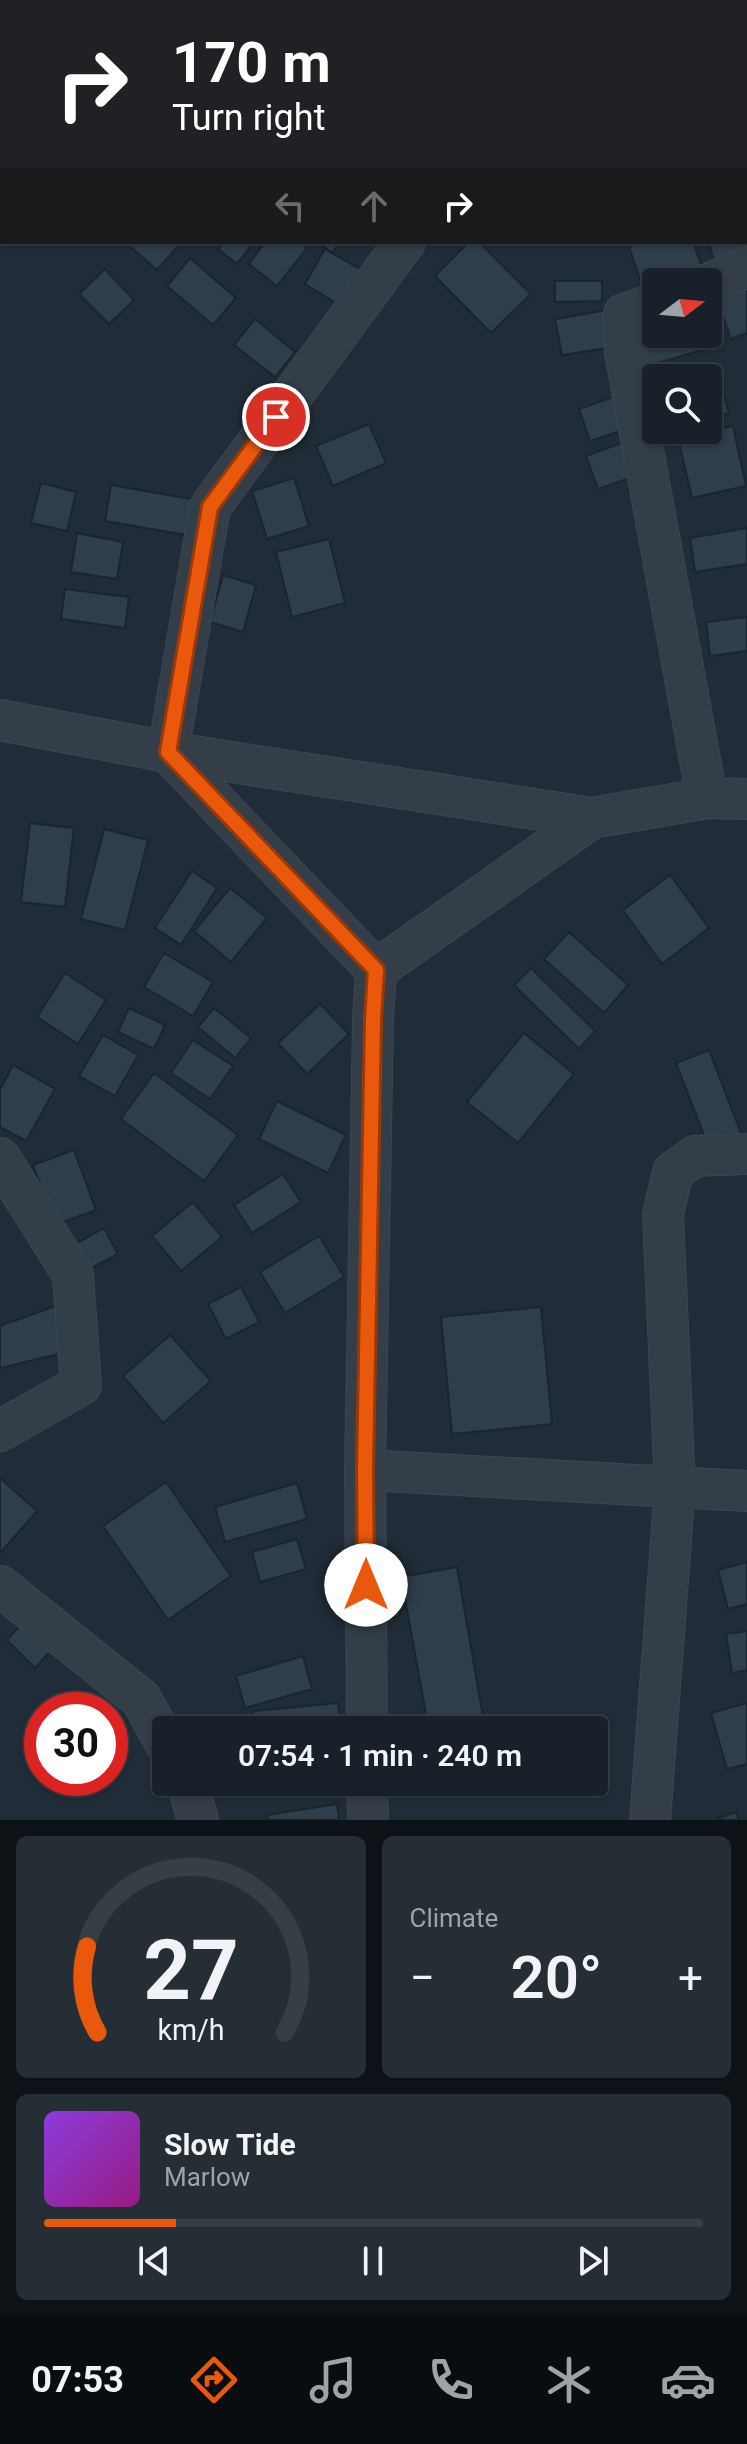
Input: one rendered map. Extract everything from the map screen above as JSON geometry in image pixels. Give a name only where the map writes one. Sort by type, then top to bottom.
[{"type":"street","points":[[168,752],[210,507],[404,244]]},
{"type":"street","points":[[722,278],[747,267]]},
{"type":"street","points":[[642,308],[624,314],[625,352],[707,798]]},
{"type":"street","points":[[0,720],[168,752],[592,818],[707,798],[747,799]]},
{"type":"street","points":[[168,752],[376,970],[372,1036],[365,1470],[367,1716]]},
{"type":"street","points":[[376,970],[592,818]]},
{"type":"street","points":[[650,1820],[675,1487],[663,1214],[673,1172],[695,1156],[747,1154]]},
{"type":"street","points":[[0,1158],[73,1275],[81,1385],[0,1431]]},
{"type":"street","points":[[365,1470],[747,1491]]},
{"type":"street","points":[[0,1586],[141,1699],[152,1719]]},
{"type":"street","points":[[191,1796],[198,1820]]},
{"type":"street","points":[[367,1796],[368,1820]]},
{"type":"building","points":[[127,244],[178,246],[157,270]]},
{"type":"building","points":[[222,244],[252,244],[237,264],[218,249]]},
{"type":"building","points":[[264,244],[302,244],[307,248],[277,286],[249,264]]},
{"type":"building","points":[[321,244],[339,244],[331,253]]},
{"type":"building","points":[[467,244],[481,244],[531,294],[491,333],[435,276]]},
{"type":"building","points":[[637,244],[694,244],[702,268],[642,268],[642,285],[629,247]]},
{"type":"building","points":[[709,244],[747,244],[747,255],[716,266]]},
{"type":"building","points":[[325,249],[365,272],[344,308],[305,284]]},
{"type":"building","points":[[190,258],[236,298],[213,325],[167,286]]},
{"type":"building","points":[[105,269],[134,300],[109,324],[79,294]]},
{"type":"building","points":[[555,281],[602,281],[602,301],[555,302]]},
{"type":"building","points":[[747,285],[747,333],[731,339],[722,313],[722,294]]},
{"type":"building","points":[[607,310],[614,347],[562,355],[555,319]]},
{"type":"building","points":[[255,319],[295,352],[275,377],[234,345]]},
{"type":"building","points":[[642,321],[642,348],[710,348],[646,364],[635,323]]},
{"type":"building","points":[[722,389],[729,413],[722,415]]},
{"type":"building","points":[[622,394],[633,427],[590,441],[579,409]]},
{"type":"building","points":[[369,424],[386,463],[333,486],[316,446]]},
{"type":"building","points":[[733,426],[746,486],[692,498],[679,444],[722,444],[722,428]]},
{"type":"building","points":[[635,438],[647,472],[598,489],[586,456]]},
{"type":"building","points":[[294,478],[309,526],[267,539],[252,491]]},
{"type":"building","points":[[41,483],[76,492],[67,531],[31,523]]},
{"type":"building","points":[[111,485],[197,500],[192,536],[105,521]]},
{"type":"building","points":[[747,528],[747,564],[695,572],[690,538]]},
{"type":"building","points":[[77,533],[123,542],[117,579],[71,572]]},
{"type":"building","points":[[329,539],[345,603],[292,617],[276,552]]},
{"type":"building","points":[[223,575],[256,585],[243,632],[210,622]]},
{"type":"building","points":[[65,589],[129,597],[125,628],[61,619]]},
{"type":"building","points":[[747,617],[747,651],[710,656],[706,622]]},
{"type":"building","points":[[30,823],[74,828],[65,907],[21,902]]},
{"type":"building","points":[[104,829],[148,840],[125,930],[81,919]]},
{"type":"building","points":[[192,871],[217,888],[181,945],[155,928]]},
{"type":"building","points":[[670,875],[709,928],[662,964],[623,910]]},
{"type":"building","points":[[230,888],[267,918],[231,962],[194,931]]},
{"type":"building","points":[[569,932],[628,985],[604,1013],[544,959]]},
{"type":"building","points":[[164,953],[213,982],[193,1016],[144,987]]},
{"type":"building","points":[[531,968],[595,1031],[579,1049],[514,985]]},
{"type":"building","points":[[65,973],[106,1000],[78,1044],[37,1017]]},
{"type":"building","points":[[320,1004],[349,1034],[307,1074],[278,1043]]},
{"type":"building","points":[[129,1008],[165,1025],[154,1049],[118,1032]]},
{"type":"building","points":[[214,1008],[251,1038],[235,1058],[198,1027]]},
{"type":"building","points":[[524,1033],[574,1074],[518,1143],[467,1102]]},
{"type":"building","points":[[103,1035],[138,1055],[115,1096],[79,1076]]},
{"type":"building","points":[[193,1040],[233,1066],[210,1099],[171,1073]]},
{"type":"building","points":[[709,1050],[742,1136],[709,1148],[676,1063]]},
{"type":"building","points":[[13,1065],[55,1089],[26,1141],[0,1127],[0,1090]]},
{"type":"building","points":[[154,1073],[238,1135],[204,1181],[121,1119]]},
{"type":"building","points":[[277,1101],[346,1135],[328,1173],[259,1139]]},
{"type":"building","points":[[74,1150],[96,1210],[55,1225],[33,1165]]},
{"type":"building","points":[[283,1174],[301,1202],[252,1233],[234,1205]]},
{"type":"building","points":[[193,1202],[222,1237],[181,1271],[152,1236]]},
{"type":"building","points":[[104,1228],[118,1254],[88,1270],[74,1245]]},
{"type":"building","points":[[319,1236],[344,1277],[285,1313],[260,1272]]},
{"type":"building","points":[[241,1287],[259,1322],[226,1339],[208,1304]]},
{"type":"building","points":[[61,1304],[67,1352],[0,1368],[0,1326]]},
{"type":"building","points":[[541,1307],[552,1424],[452,1434],[441,1317]]},
{"type":"building","points":[[170,1335],[211,1381],[163,1423],[123,1376]]},
{"type":"building","points":[[0,1478],[37,1511],[0,1553]]},
{"type":"building","points":[[166,1482],[231,1576],[168,1620],[103,1526]]},
{"type":"building","points":[[297,1483],[307,1519],[225,1542],[215,1507]]},
{"type":"building","points":[[297,1539],[306,1569],[260,1582],[252,1552]]},
{"type":"building","points":[[747,1562],[747,1604],[728,1609],[718,1570]]},
{"type":"building","points":[[457,1567],[483,1716],[426,1716],[401,1577]]},
{"type":"building","points":[[37,1607],[66,1634],[35,1668],[7,1640]]},
{"type":"building","points":[[747,1631],[747,1670],[732,1673],[726,1634]]},
{"type":"building","points":[[303,1656],[312,1689],[245,1708],[236,1676]]},
{"type":"building","points":[[338,1703],[339,1716],[254,1716],[253,1711]]},
{"type":"building","points":[[747,1703],[747,1764],[727,1769],[711,1713]]},
{"type":"building","points":[[337,1804],[339,1820],[268,1820],[267,1815]]},
{"type":"building","points":[[736,1812],[739,1820],[715,1820]]},
{"type":"route","points":[[276,417],[210,507],[168,752],[376,970],[365,1440],[366,1585]]}]
